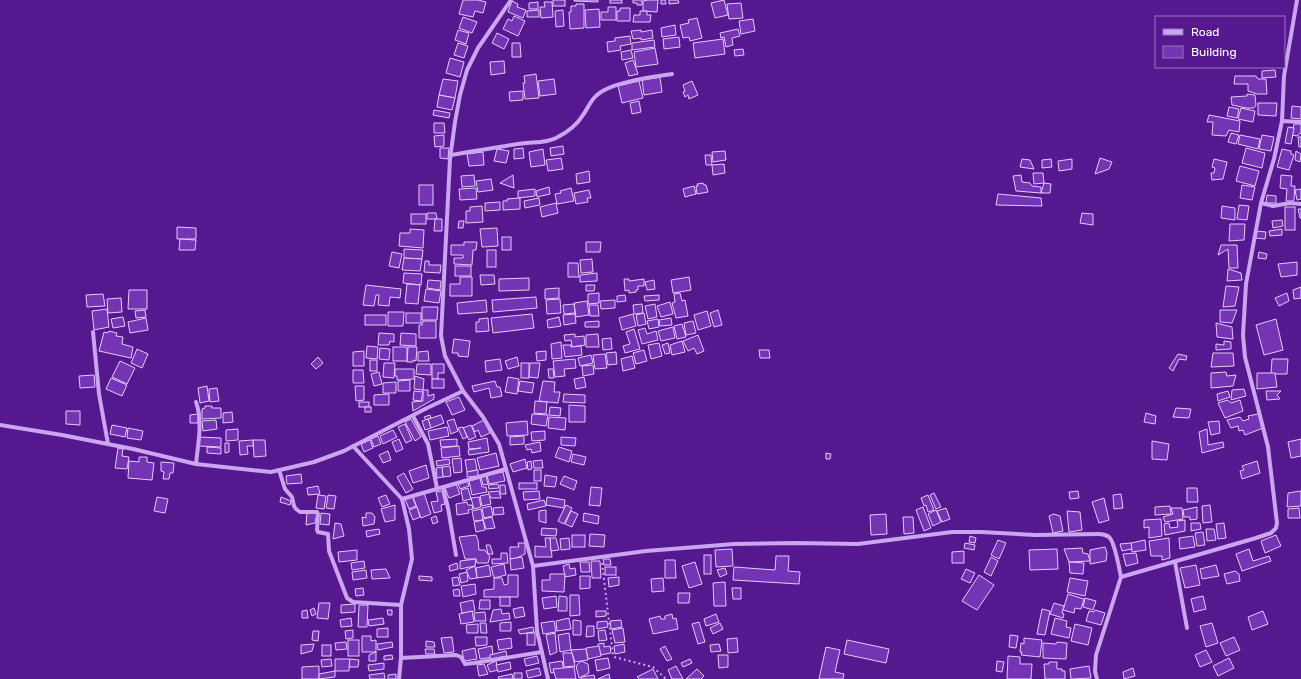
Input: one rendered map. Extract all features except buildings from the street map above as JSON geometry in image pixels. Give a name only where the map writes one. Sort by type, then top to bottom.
[{"type":"street","points":[[511,0],[478,48],[467,70],[457,108],[451,155],[441,336],[445,356],[463,390],[499,444],[533,566],[537,631],[548,679]]},
{"type":"street","points":[[1121,577],[1256,538],[1271,533],[1276,528],[1277,523],[1268,447],[1245,357],[1243,335],[1246,284],[1261,204],[1274,159],[1282,122],[1284,76],[1297,0]]},
{"type":"street","points":[[451,155],[526,143],[547,142],[565,133],[576,123],[583,115],[591,101],[602,91],[623,84],[672,74]]},
{"type":"street","points":[[1282,122],[1301,122]]},
{"type":"street","points":[[1261,204],[1274,206],[1290,203],[1301,204]]},
{"type":"street","points":[[93,332],[99,394],[108,444]]},
{"type":"street","points":[[0,425],[108,444],[196,464],[260,472],[279,470],[314,462],[344,451],[463,390]]},
{"type":"street","points":[[196,402],[199,411],[199,425],[196,464]]},
{"type":"street","points":[[413,416],[428,444],[437,488]]},
{"type":"street","points":[[353,446],[402,499],[409,529],[412,559],[401,605],[401,658],[399,679]]},
{"type":"street","points":[[402,499],[506,469]]},
{"type":"street","points":[[279,470],[285,489],[292,497],[296,509],[300,512],[317,512],[317,530],[318,532],[328,534],[329,551],[347,598],[353,602],[401,605]]},
{"type":"street","points":[[443,487],[456,555]]},
{"type":"street","points":[[533,566],[646,551],[734,544],[858,544],[952,532],[1035,535],[1106,535],[1110,538],[1114,548],[1121,577],[1096,655],[1095,670],[1097,679]]},
{"type":"street","points":[[1175,562],[1187,628]]},
{"type":"street","points":[[401,658],[456,655],[461,657],[465,664],[474,664],[542,652]]},
{"type":"path","points":[[601,557],[612,655],[614,657],[653,668],[666,679]]}]
